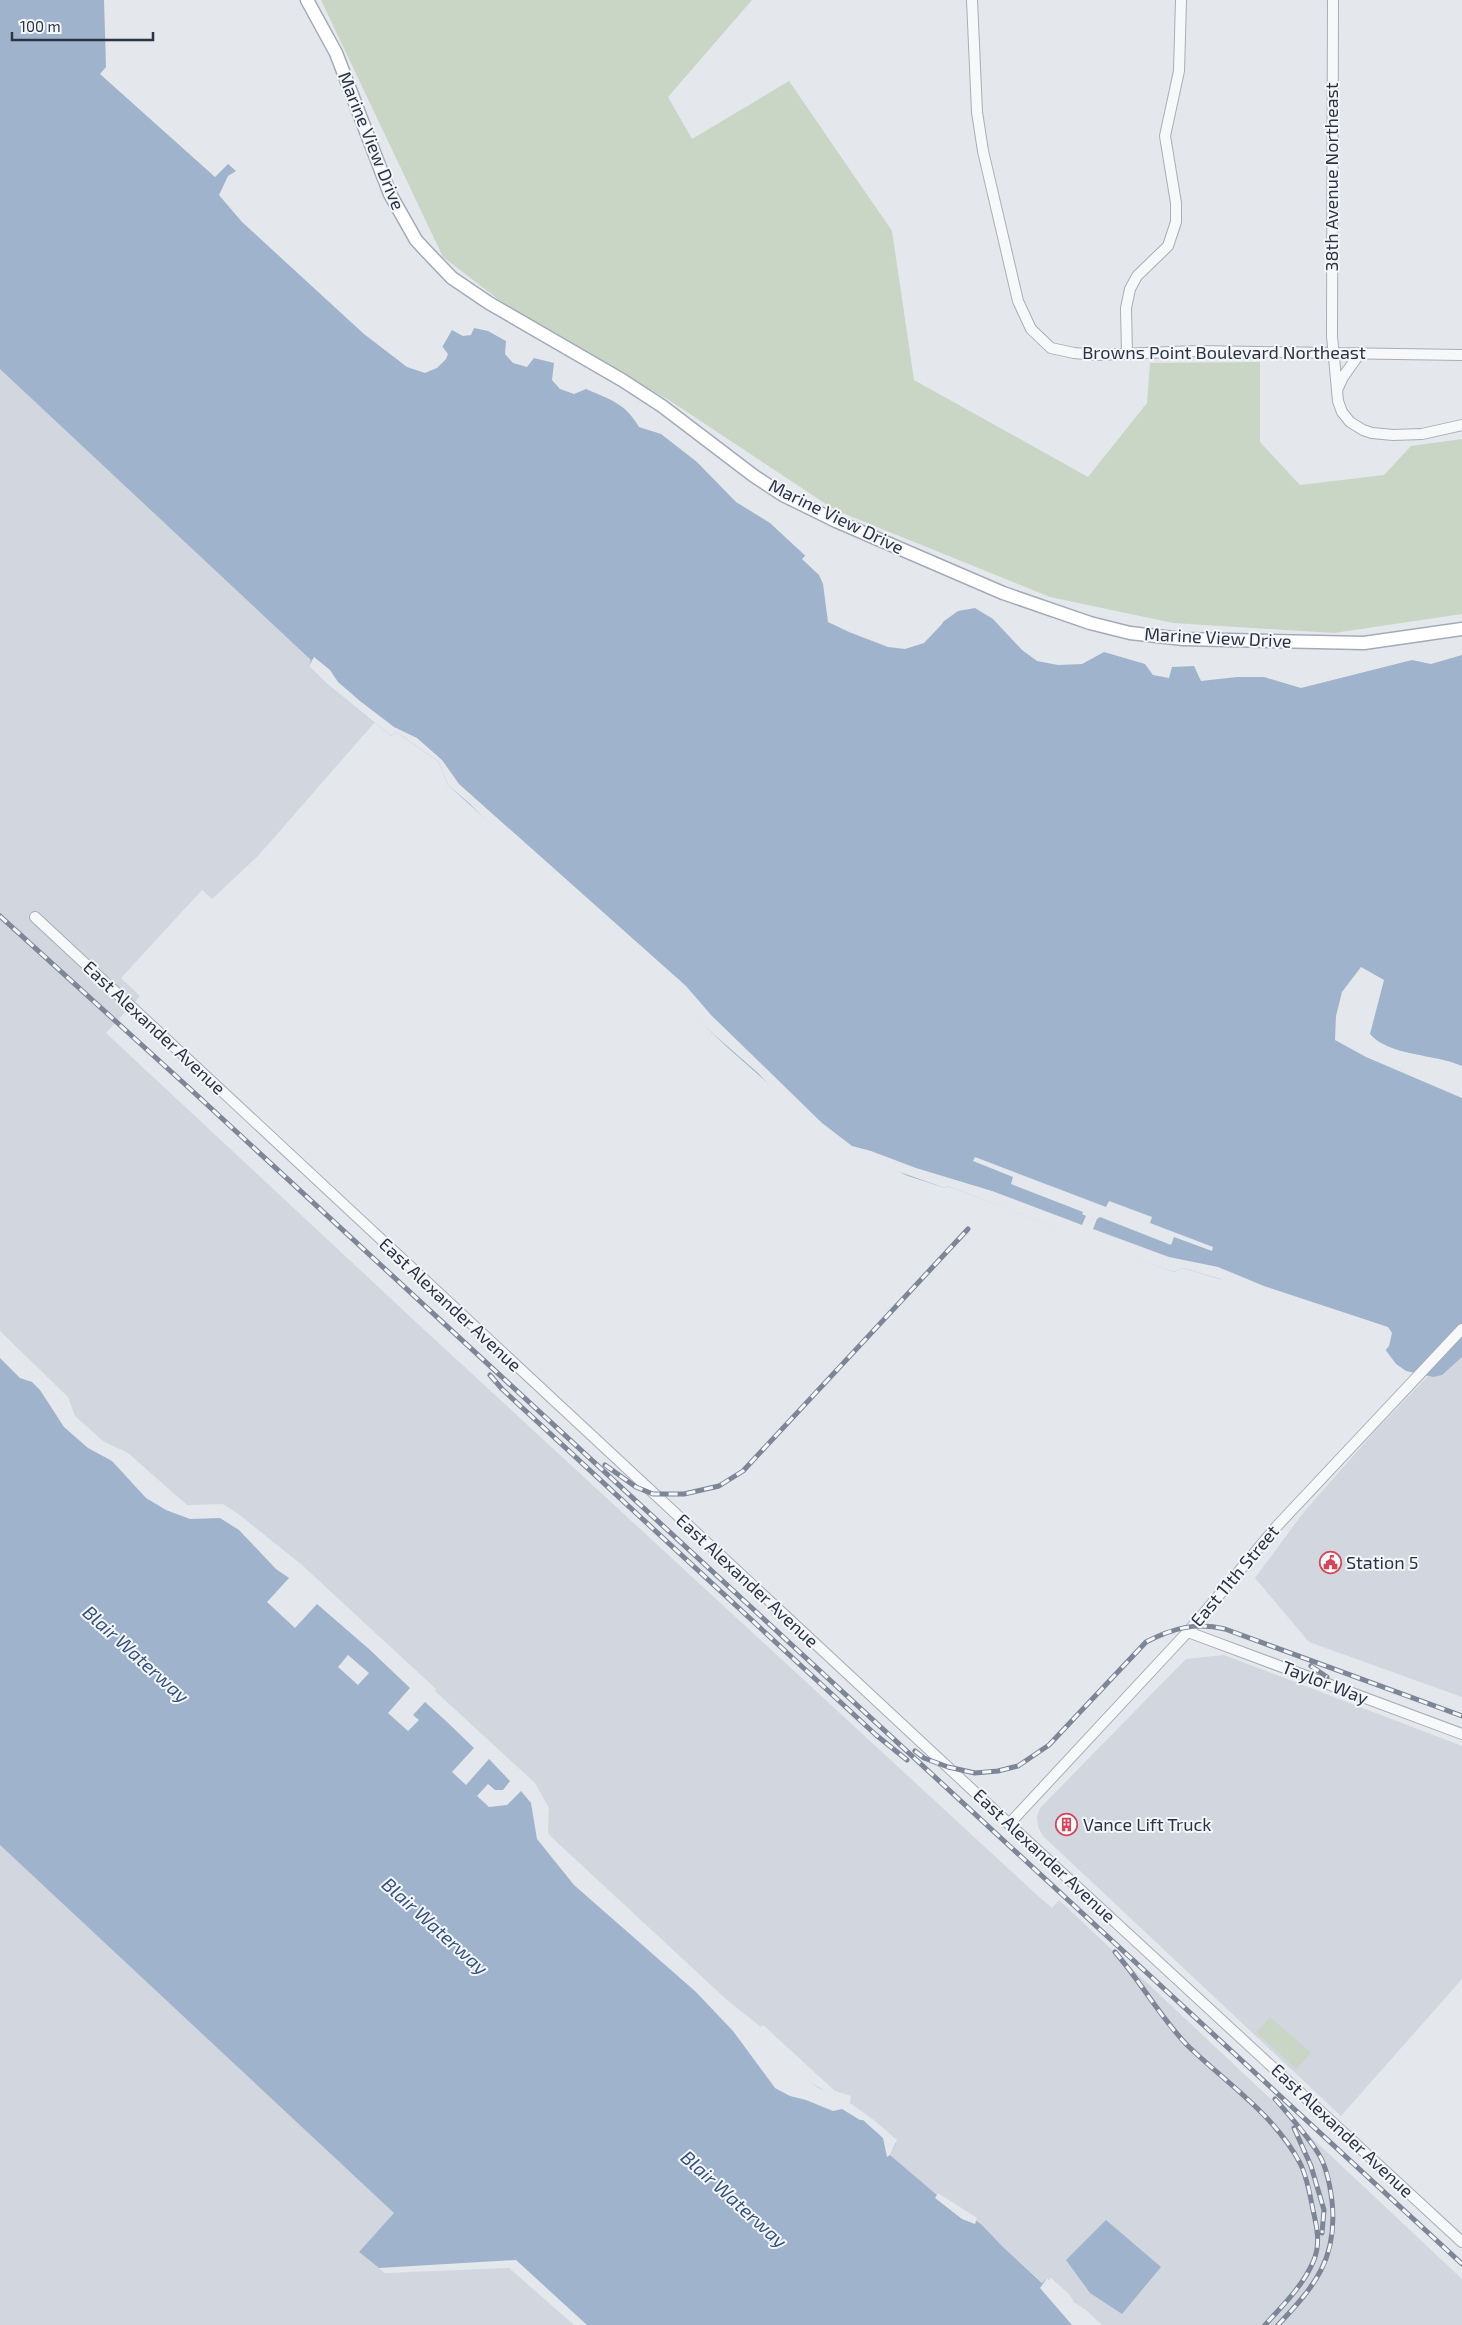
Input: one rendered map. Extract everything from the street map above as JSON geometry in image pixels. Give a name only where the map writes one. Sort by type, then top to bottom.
[{"type":"main road","name":"Marine View Drive","points":[[307,0],[336,52],[390,194],[416,240],[434,260],[452,278],[488,303],[622,380],[662,406],[754,476],[783,495],[836,521],[1003,593],[1090,623],[1130,633],[1183,639],[1364,644],[1462,629]]},
{"type":"street","name":"Browns Point Boulevard Northeast","points":[[972,0],[977,112],[983,151],[1018,301],[1024,318],[1037,337],[1058,350],[1095,355],[1197,351],[1462,355]]},
{"type":"street","points":[[1127,353],[1126,308],[1130,289],[1138,276],[1168,246],[1176,222],[1176,203],[1165,136],[1179,71],[1181,0]]},
{"type":"street","name":"38th Avenue Northeast","points":[[1333,0],[1332,336],[1338,402],[1345,417],[1363,430],[1372,433],[1393,435],[1422,434],[1462,425]]},
{"type":"street","points":[[1337,392],[1343,377],[1360,353]]},
{"type":"street","name":"East Alexander Avenue","points":[[35,917],[1009,1824],[1462,2242]]},
{"type":"street","name":"East 11th Street","points":[[1009,1824],[1188,1632],[1277,1526],[1462,1329]]},
{"type":"street","name":"Taylor Way","points":[[1188,1632],[1462,1734]]},
{"type":"shaded area","points":[[0,332],[330,640],[326,683],[375,722],[258,856],[212,899],[202,890],[121,978],[140,996],[106,1033],[418,1324],[1037,1895],[1052,1908],[1059,1900],[1462,2279],[1462,2325],[1100,2325],[1047,2278],[1043,2283],[981,2224],[937,2195],[890,2155],[849,2106],[851,2096],[835,2091],[763,2025],[761,2027],[727,2000],[546,1832],[186,1508],[0,1389]]},
{"type":"shaded area","points":[[1462,1357],[1462,1697],[1309,1642],[1255,1578],[1303,1513],[1375,1431],[1428,1376],[1433,1377]]},
{"type":"shaded area","points":[[1224,1655],[1462,1746],[1462,1979],[1341,2116],[1043,1836],[1038,1827],[1037,1817],[1040,1808],[1186,1659]]},
{"type":"shaded area","points":[[0,1845],[395,2213],[359,2252],[385,2273],[509,2268],[574,2325],[0,2325]]},
{"type":"green space","points":[[321,0],[752,0],[668,97],[692,139],[789,81],[892,231],[914,380],[1088,477],[1147,403],[1150,363],[1260,362],[1260,442],[1300,485],[1384,475],[1411,446],[1462,439],[1462,614],[1334,633],[1173,623],[1050,597],[835,510],[672,402],[515,312],[443,257]]},
{"type":"green space","points":[[1270,2017],[1311,2053],[1296,2069],[1256,2032]]},
{"type":"water","points":[[0,0],[104,0],[106,67],[100,74],[215,177],[228,164],[236,171],[230,177],[232,194],[372,324],[419,357],[437,356],[452,330],[463,336],[471,335],[474,328],[488,331],[506,341],[505,354],[513,363],[527,367],[534,358],[554,363],[552,380],[560,389],[574,394],[586,389],[617,403],[628,412],[639,427],[661,434],[697,462],[736,502],[770,523],[824,573],[833,613],[840,624],[898,645],[915,642],[958,611],[975,608],[993,619],[1022,650],[1037,661],[1058,665],[1082,664],[1104,652],[1145,664],[1153,675],[1169,678],[1172,667],[1194,666],[1201,681],[1237,677],[1264,677],[1301,688],[1412,660],[1431,664],[1462,655],[1462,1066],[1388,1047],[1370,1034],[1384,980],[1361,967],[1342,992],[1336,1016],[1335,1040],[1366,1057],[1462,1098],[1462,1357],[1442,1375],[1433,1377],[1406,1371],[1396,1364],[1376,1337],[1226,1281],[1183,1268],[1174,1272],[948,1186],[945,1188],[908,1176],[831,1139],[728,1048],[691,1013],[672,988],[448,785],[438,761],[396,732],[391,736],[326,683],[309,666],[311,660],[0,369]]},
{"type":"water","name":"Blair Waterway","points":[[0,1333],[73,1418],[186,1508],[223,1506],[533,1785],[546,1832],[552,1845],[779,2063],[849,2106],[896,2143],[890,2155],[937,2195],[981,2224],[1042,2283],[1047,2278],[1100,2325],[587,2325],[516,2260],[379,2268],[359,2252],[394,2213],[0,1845]]},
{"type":"water","points":[[1106,2220],[1161,2267],[1122,2314],[1090,2293],[1066,2260]]},
{"type":"pier","points":[[236,171],[232,178],[234,192],[346,293],[374,322],[420,355],[428,356],[435,354],[441,345],[448,354],[446,359],[437,368],[425,373],[407,367],[364,334],[242,222],[219,195],[228,176]]},
{"type":"pier","points":[[806,555],[826,572],[834,592],[835,612],[842,622],[898,642],[914,640],[946,616],[942,624],[924,643],[905,649],[888,647],[849,632],[828,622],[823,584],[819,575],[802,559]]},
{"type":"pier","points":[[314,657],[330,670],[338,682],[360,701],[394,727],[417,738],[442,760],[459,784],[686,986],[711,1015],[822,1123],[852,1146],[992,1191],[1082,1225],[1086,1216],[1082,1214],[1083,1212],[1011,1184],[1013,1177],[973,1161],[975,1157],[1106,1207],[1109,1201],[1152,1217],[1150,1223],[1213,1247],[1212,1251],[1174,1237],[1171,1245],[1100,1217],[1097,1219],[1093,1229],[1169,1257],[1218,1267],[1264,1286],[1388,1327],[1392,1333],[1389,1346],[1385,1351],[1375,1339],[1278,1306],[1220,1279],[1183,1268],[1174,1272],[1089,1241],[1088,1243],[1077,1239],[1077,1236],[948,1186],[945,1188],[877,1164],[837,1154],[829,1141],[758,1073],[678,1003],[672,997],[670,990],[549,883],[469,803],[448,785],[438,761],[396,732],[391,736],[326,683],[309,666]]},
{"type":"pier","points":[[0,1331],[68,1397],[75,1416],[103,1441],[128,1453],[187,1505],[223,1504],[241,1516],[302,1565],[436,1689],[435,1691],[535,1783],[549,1808],[548,1832],[554,1843],[756,2031],[780,2061],[819,2088],[850,2103],[897,2140],[890,2155],[887,2157],[883,2138],[863,2120],[842,2109],[833,2111],[790,2096],[775,2088],[733,2031],[696,1992],[574,1885],[537,1839],[531,1803],[521,1791],[507,1805],[489,1807],[477,1796],[488,1784],[495,1790],[503,1790],[510,1781],[489,1759],[466,1785],[452,1772],[474,1748],[425,1702],[413,1715],[419,1720],[408,1731],[388,1713],[410,1688],[317,1604],[295,1628],[267,1602],[289,1578],[276,1569],[239,1530],[220,1518],[190,1519],[166,1510],[146,1498],[112,1461],[88,1448],[64,1427],[40,1390],[32,1382],[20,1378],[0,1358]]},
{"type":"pier","points":[[348,1655],[369,1673],[358,1685],[338,1667]]},
{"type":"pier","points":[[938,2193],[977,2218],[975,2224],[962,2219],[935,2198]]},
{"type":"pier","points":[[1047,2278],[1049,2280],[1051,2278],[1069,2294],[1074,2302],[1102,2325],[1072,2325],[1040,2288]]},
{"type":"railway","points":[[0,916],[188,1087],[1462,2264]]},
{"type":"railway","points":[[605,1465],[636,1487],[653,1494],[684,1494],[719,1486],[743,1471],[968,1229]]},
{"type":"railway","points":[[490,1375],[502,1389],[876,1735],[907,1760]]},
{"type":"railway","points":[[915,1751],[924,1758],[948,1767],[975,1773],[998,1771],[1018,1766],[1049,1745],[1146,1642],[1166,1633],[1194,1626],[1225,1629],[1462,1716]]},
{"type":"railway","points":[[1311,1666],[1327,1677]]},
{"type":"railway","points":[[1115,1952],[1177,2034],[1263,2114],[1277,2129],[1300,2163],[1308,2186],[1317,2229],[1317,2249],[1309,2271],[1285,2303],[1265,2325]]},
{"type":"railway","points":[[1275,2099],[1303,2132],[1321,2158],[1329,2182],[1333,2221],[1331,2239],[1321,2270],[1303,2297],[1278,2325]]},
{"type":"railway","points":[[1294,2128],[1311,2166],[1324,2210],[1322,2233]]},
{"type":"place","name":"Station 5","points":[[1330,1563]]},
{"type":"place","name":"Vance Lift Truck","points":[[1067,1825]]}]
